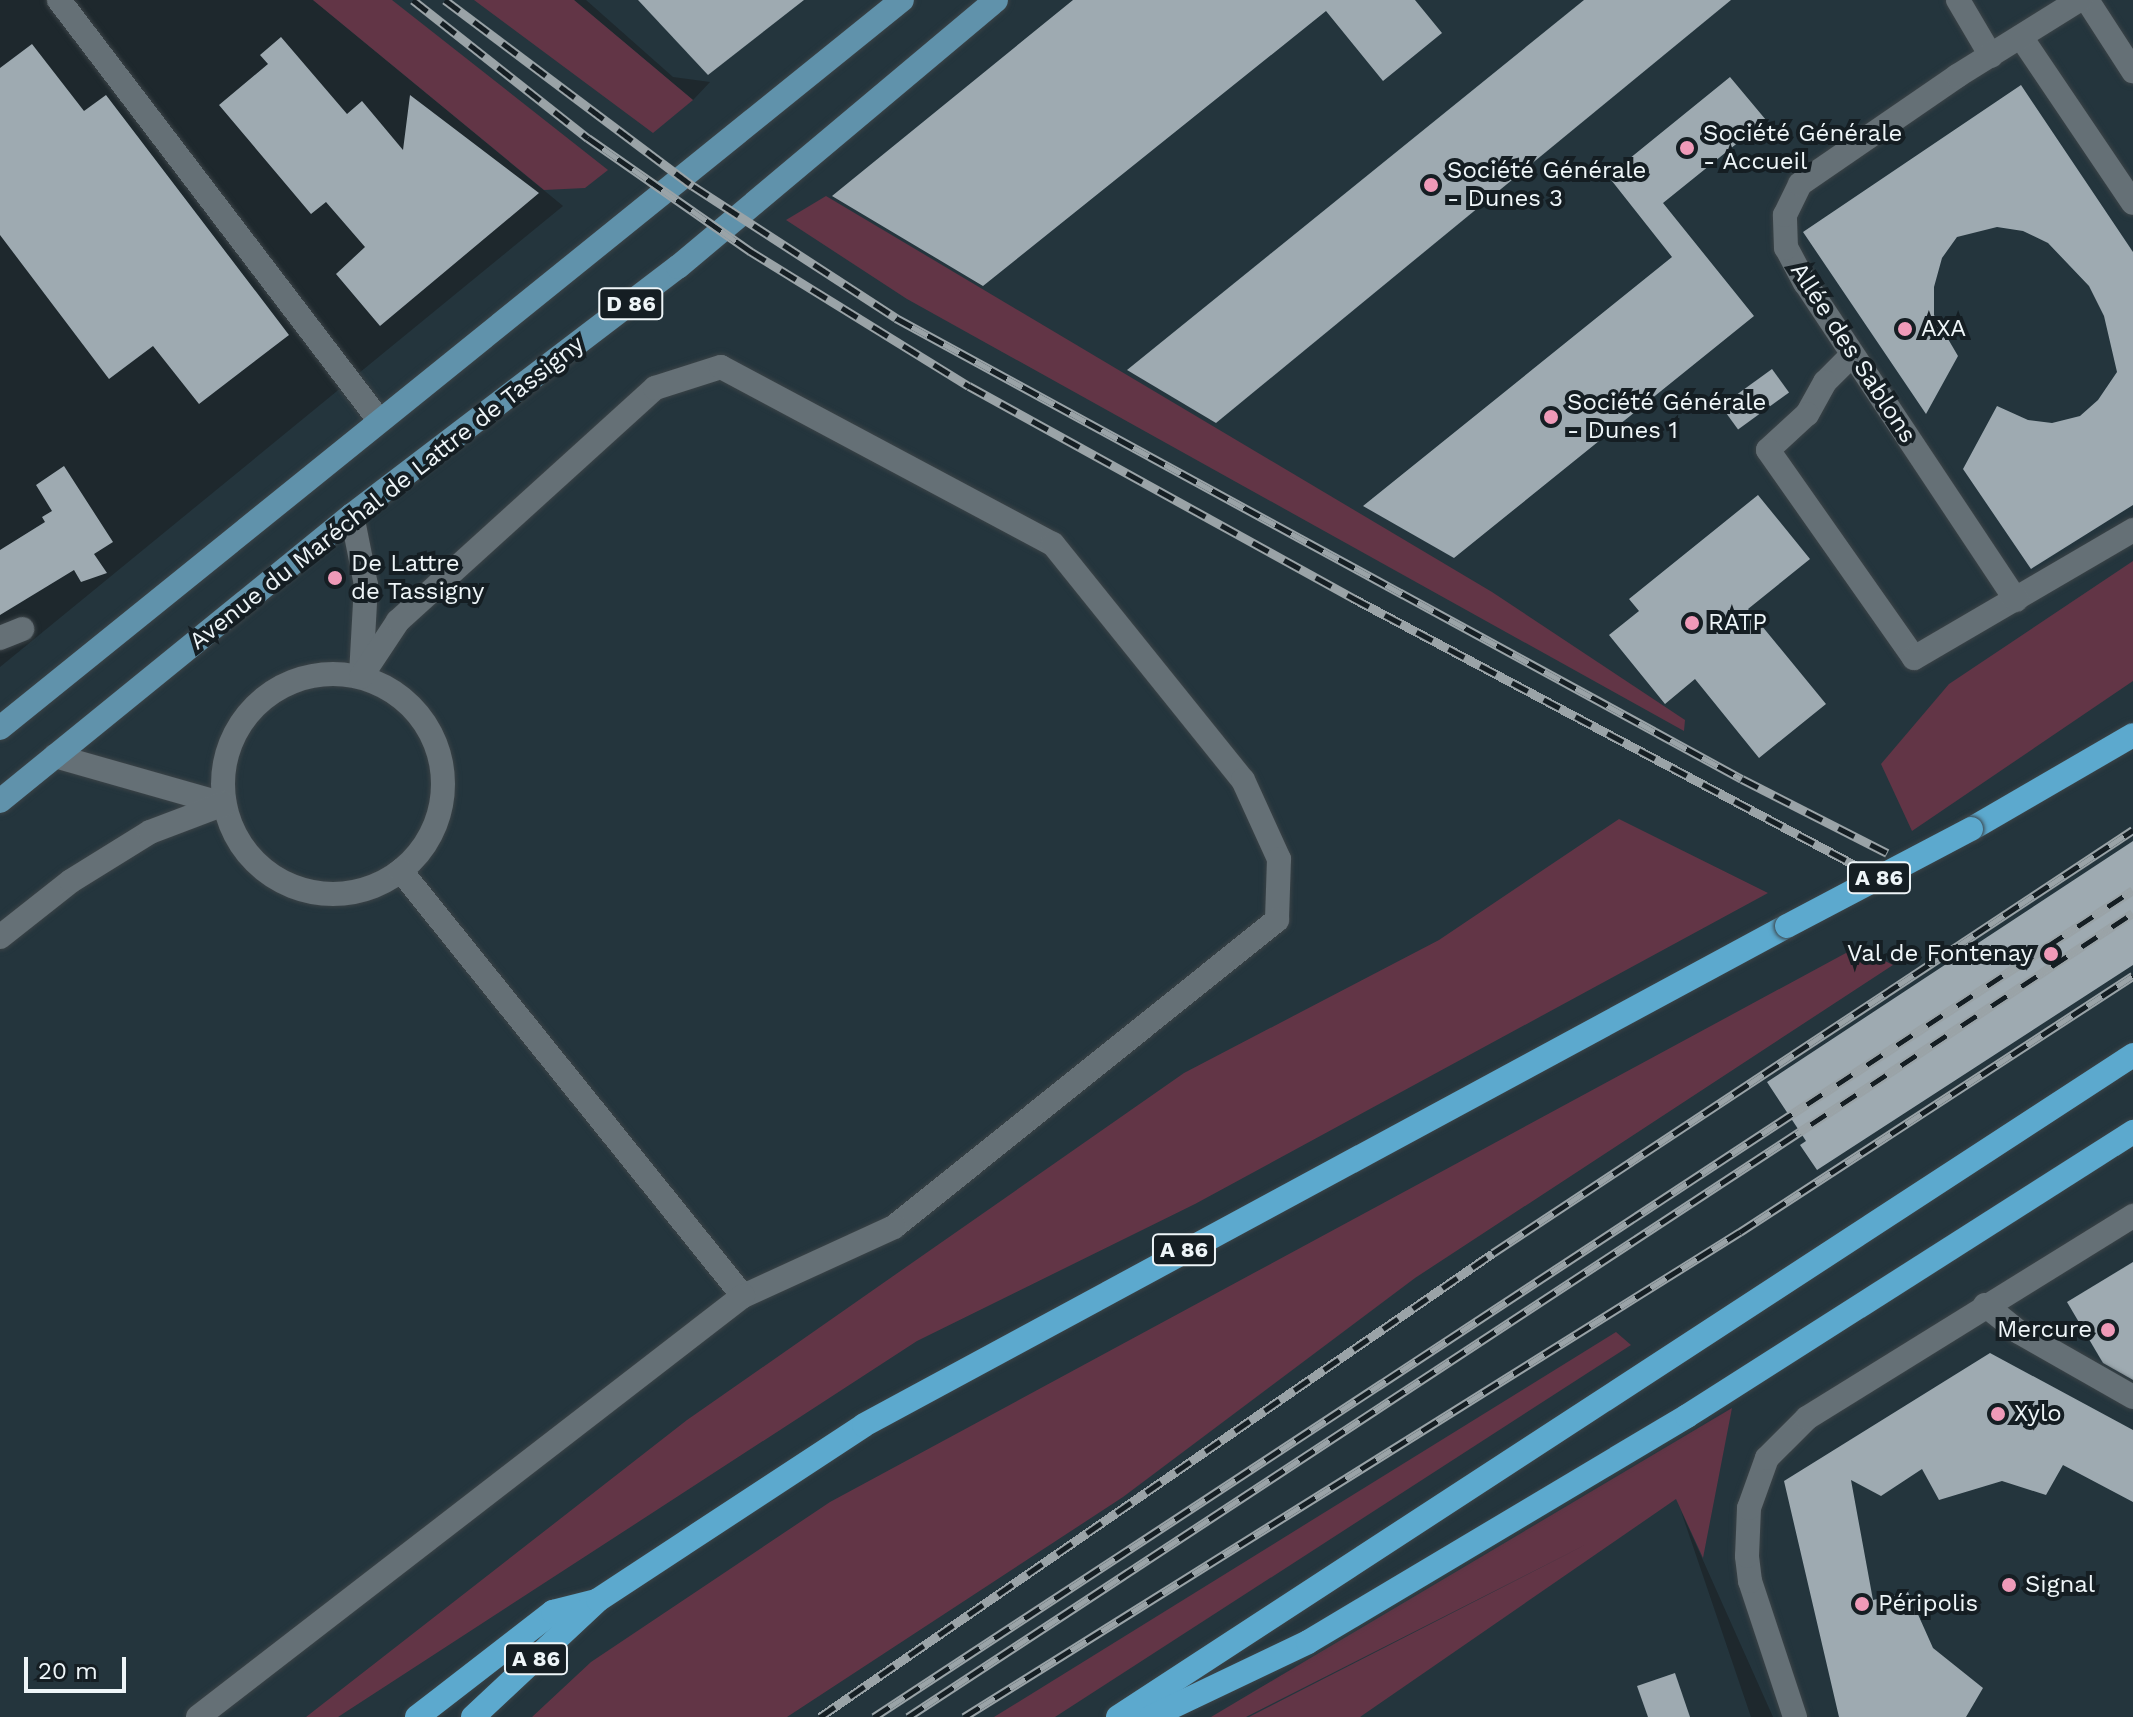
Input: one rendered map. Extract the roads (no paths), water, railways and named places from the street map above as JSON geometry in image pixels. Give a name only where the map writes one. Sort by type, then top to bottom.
[{"type":"highway","name":"A 86","points":[[473,1717],[598,1600],[864,1425],[1971,829],[2133,735]]},
{"type":"highway","points":[[1118,1717],[2133,1055]]},
{"type":"highway","points":[[1151,1717],[1308,1642],[1389,1594],[1687,1416],[2133,1132]]},
{"type":"highway","points":[[417,1717],[553,1612],[598,1600]]},
{"type":"main road","name":"D 86","points":[[0,728],[902,0]]},
{"type":"main road","name":"Avenue du Maréchal de Lattre de Tassigny","points":[[0,801],[352,515],[678,267],[996,0]]},
{"type":"street","points":[[59,0],[379,420]]},
{"type":"street","points":[[1958,0],[1991,56]]},
{"type":"street","name":"Allée des Sablons","points":[[2016,600],[1852,355],[1786,248],[1787,202],[1811,176],[2079,0]]},
{"type":"street","points":[[2087,0],[2133,71]]},
{"type":"street","points":[[2021,37],[2133,203]]},
{"type":"street","points":[[1852,355],[1825,382],[1807,414],[1768,450],[1914,658],[2133,530]]},
{"type":"street","points":[[198,1717],[743,1296],[894,1227],[1277,920],[1279,859],[1243,780],[1053,544],[721,367],[655,388],[398,621],[361,677]]},
{"type":"street","points":[[352,515],[366,585],[361,677]]},
{"type":"street","points":[[312,675],[361,677],[384,685],[413,708],[434,738],[442,762],[444,786],[436,822],[419,854],[401,871],[356,892],[306,891],[283,882],[253,859],[232,828],[224,804],[226,755],[235,732],[258,703],[289,682],[312,675]]},
{"type":"street","points":[[55,756],[224,804]]},
{"type":"street","points":[[0,937],[71,881],[150,832],[224,804]]},
{"type":"street","points":[[401,871],[743,1296]]},
{"type":"street","points":[[1795,1717],[1750,1581],[1749,1508],[1761,1470],[1791,1429],[1985,1305],[2133,1216]]},
{"type":"street","points":[[1985,1305],[2019,1332],[2133,1397]]},
{"type":"railway","points":[[413,0],[588,138],[750,251],[969,386],[1353,598],[1855,865]]},
{"type":"railway","points":[[445,0],[693,186],[896,318],[1742,779],[1887,853]]},
{"type":"railway","points":[[820,1717],[1493,1253],[2133,830]]},
{"type":"railway","points":[[874,1717],[2133,890]]},
{"type":"railway","points":[[908,1717],[2133,913]]},
{"type":"railway","points":[[964,1717],[1740,1232],[2133,976]]},
{"type":"place","name":"Société Générale - Accueil","points":[[1687,148]]},
{"type":"place","name":"Société Générale - Dunes 3","points":[[1431,185]]},
{"type":"place","name":"AXA","points":[[1905,329]]},
{"type":"place","name":"Société Générale - Dunes 1","points":[[1551,417]]},
{"type":"place","name":"De Lattre de Tassigny","points":[[335,578]]},
{"type":"place","name":"RATP","points":[[1692,623]]},
{"type":"place","name":"Val de Fontenay","points":[[2051,954]]},
{"type":"place","name":"Mercure","points":[[2108,1330]]},
{"type":"place","name":"Xylo","points":[[1998,1414]]},
{"type":"place","name":"Signal","points":[[2009,1585]]},
{"type":"place","name":"Péripolis","points":[[1862,1604]]}]
